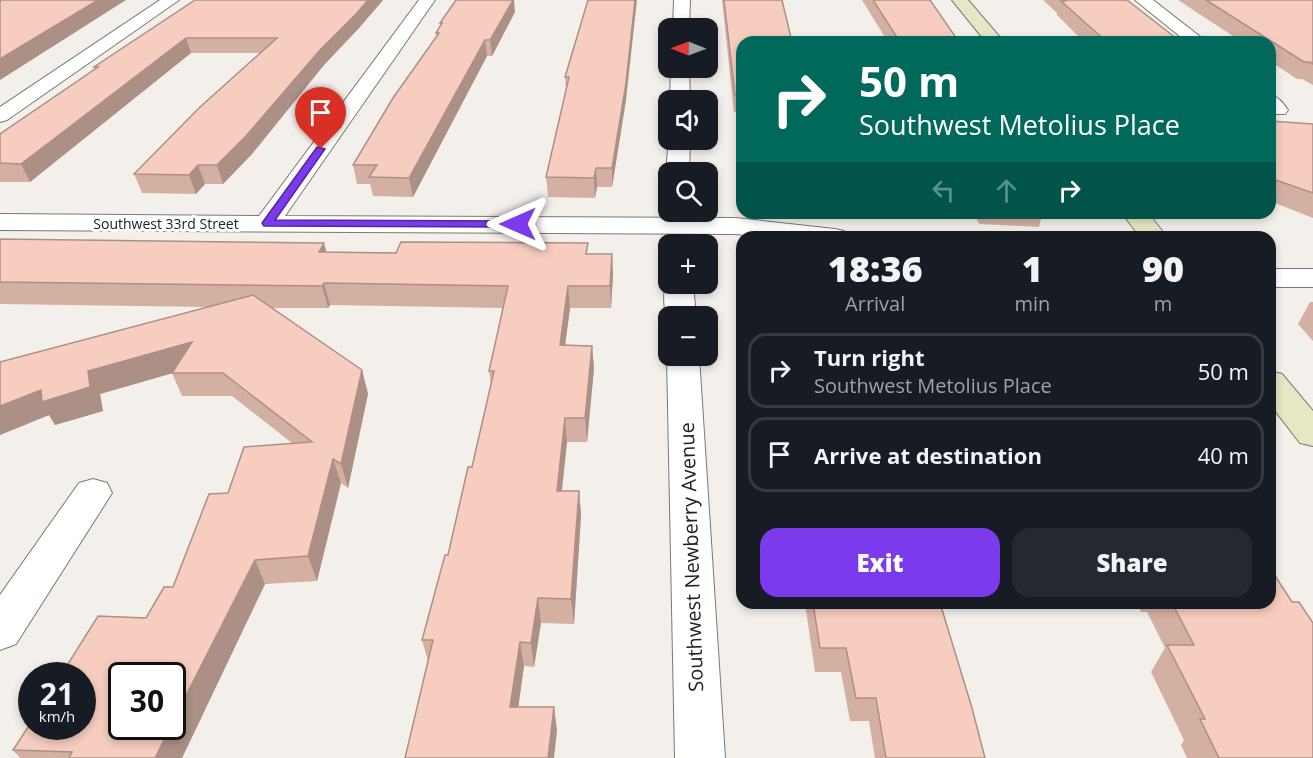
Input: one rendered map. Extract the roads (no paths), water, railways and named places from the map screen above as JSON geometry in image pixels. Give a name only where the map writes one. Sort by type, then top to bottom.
[{"type":"street","points":[[0,116],[171,0]]},
{"type":"street","points":[[267,223],[427,0]]},
{"type":"street","points":[[681,18],[682,0]]},
{"type":"street","points":[[960,0],[990,36]]},
{"type":"street","points":[[1143,0],[1190,36]]},
{"type":"street","points":[[1140,219],[1150,231]]},
{"type":"street","name":"Southwest 33rd Street","points":[[0,222],[736,226],[781,231]]},
{"type":"street","points":[[1276,278],[1313,278]]},
{"type":"street","name":"Southwest Newberry Avenue","points":[[682,366],[700,758]]},
{"type":"street","points":[[1276,388],[1313,434]]},
{"type":"street","points":[[0,632],[93,493]]}]
